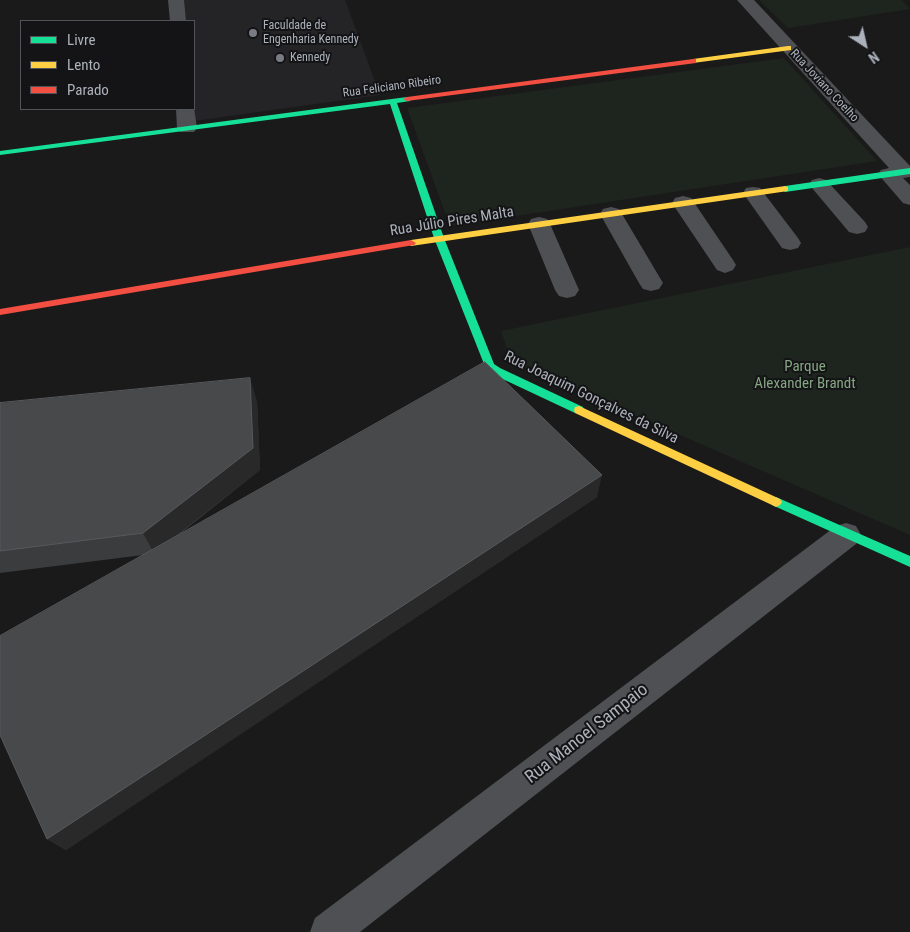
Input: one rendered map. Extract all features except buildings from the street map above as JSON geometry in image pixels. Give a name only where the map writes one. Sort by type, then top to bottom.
[{"type":"street","points":[[176,0],[178,20]]},
{"type":"street","name":"Rua Joviano Coelho","points":[[745,0],[900,172],[910,198]]},
{"type":"street","name":"Rua Feliciano Ribeiro","points":[[0,153],[788,48]]},
{"type":"street","name":"Rua Joaquim Gonçalves da Silva","points":[[393,100],[439,238],[490,366],[496,371],[846,535],[910,562]]},
{"type":"street","points":[[185,110],[187,128]]},
{"type":"street","name":"Rua Júlio Pires Malta","points":[[0,312],[439,238],[900,172]]},
{"type":"street","points":[[819,184],[857,227]]},
{"type":"street","points":[[753,193],[790,243]]},
{"type":"street","points":[[682,203],[725,266]]},
{"type":"street","points":[[611,214],[651,283]]},
{"type":"street","points":[[539,224],[567,290]]},
{"type":"street","name":"Rua Manoel Sampaio","points":[[329,932],[846,535]]},
{"type":"shaded area","name":"Kennedy","points":[[179,0],[345,0],[380,95],[194,121],[195,20],[181,20]]},
{"type":"green space","points":[[759,0],[902,0],[910,9],[788,28]]},
{"type":"green space","points":[[784,58],[877,161],[450,226],[407,108]]},
{"type":"green space","name":"Parque Alexander Brandt","points":[[910,247],[910,535],[512,362],[501,331]]},
{"type":"traffic: fast","points":[[0,153],[407,99]]},
{"type":"traffic: fast","points":[[393,101],[439,238],[490,366],[496,371],[579,410]]},
{"type":"traffic: fast","points":[[785,189],[910,171]]},
{"type":"traffic: fast","points":[[776,502],[910,562]]},
{"type":"traffic: slow","points":[[693,61],[788,48]]},
{"type":"traffic: slow","points":[[411,243],[785,189]]},
{"type":"traffic: slow","points":[[579,410],[776,502]]},
{"type":"traffic: jam","points":[[407,99],[693,61]]},
{"type":"traffic: jam","points":[[0,312],[411,243]]},
{"type":"place","name":"Faculdade de Engenharia Kennedy","points":[[253,33]]},
{"type":"place","name":"Kennedy","points":[[280,58]]}]
